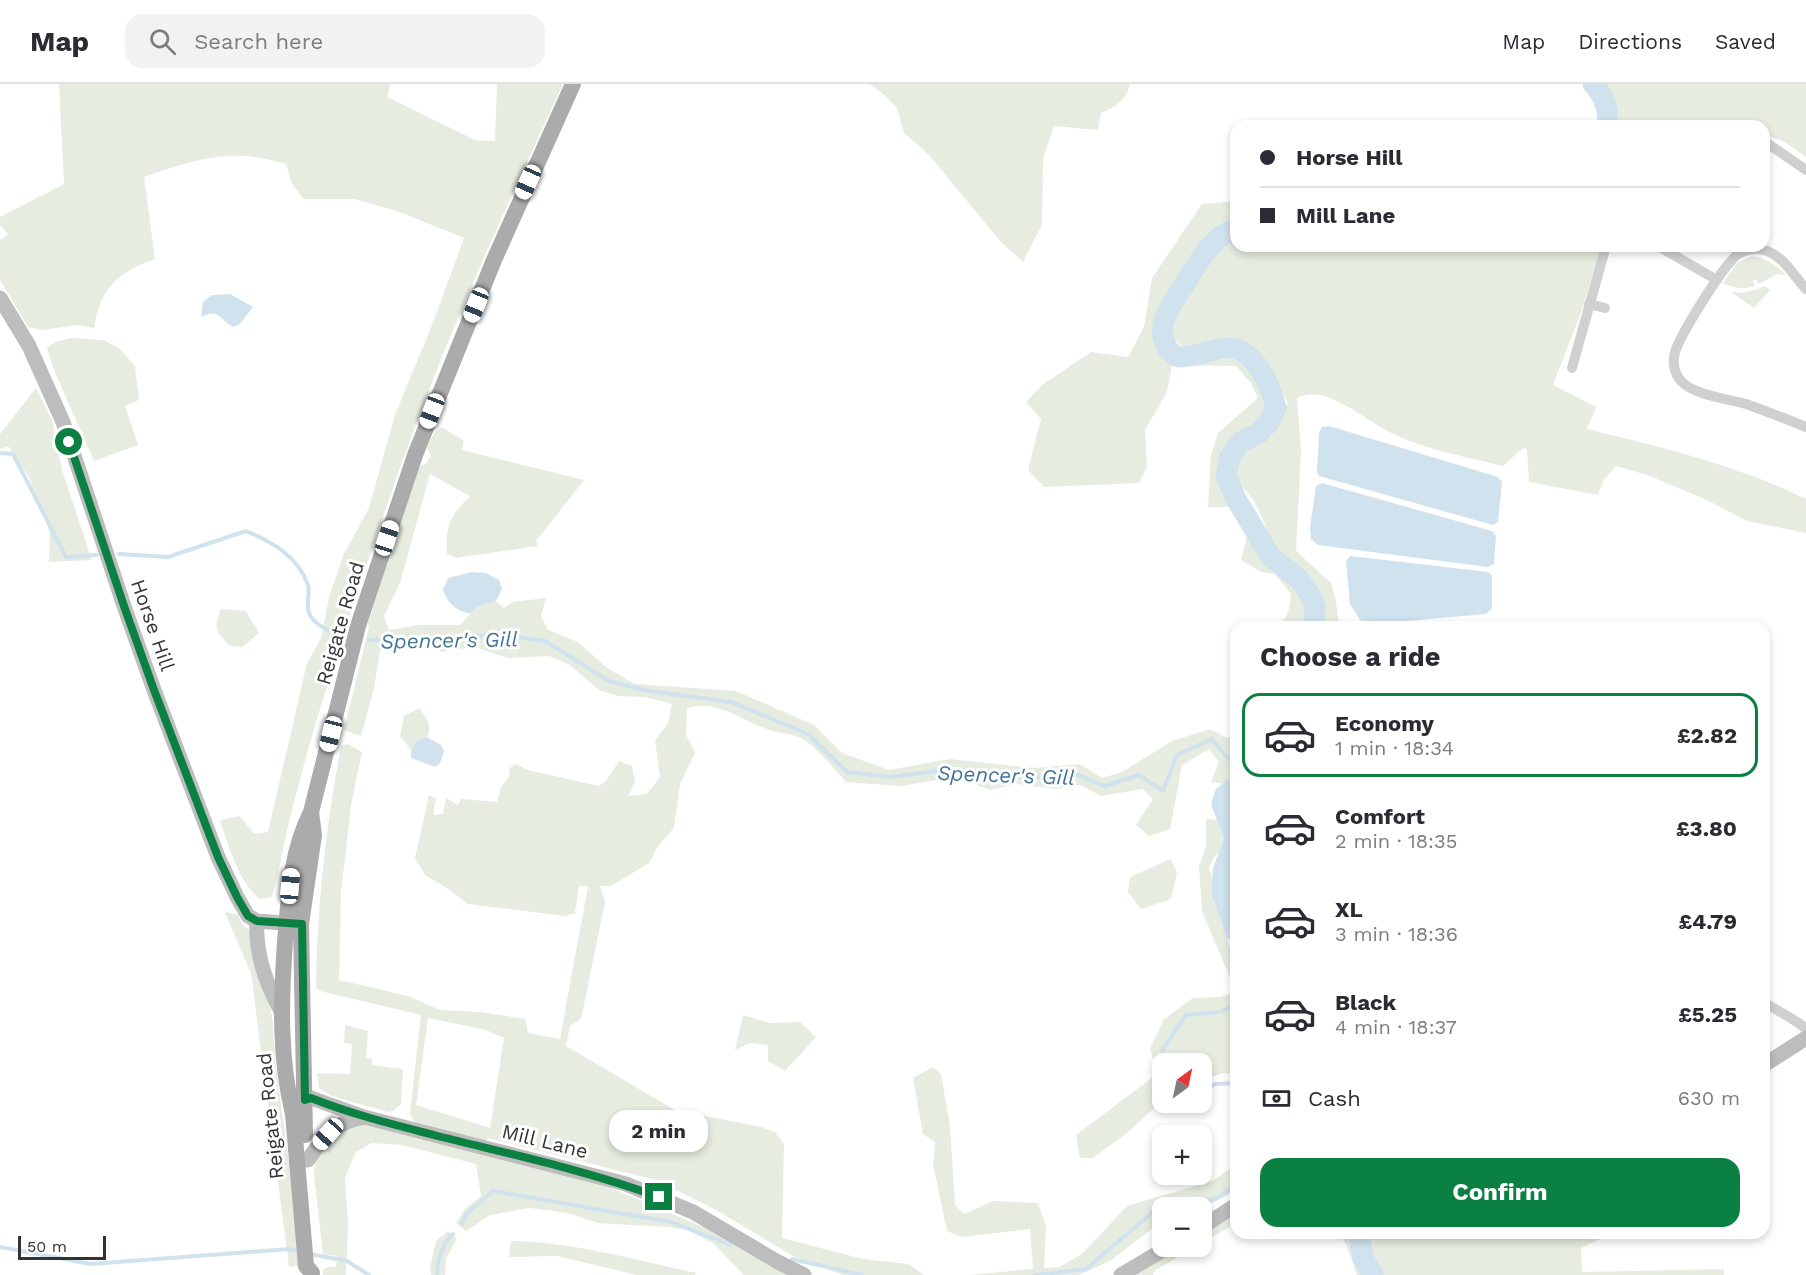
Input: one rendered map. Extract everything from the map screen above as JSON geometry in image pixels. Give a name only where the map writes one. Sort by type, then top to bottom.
[{"type":"main road","name":"Reigate Road","points":[[311,1263],[292,1114],[287,1093],[281,1011],[294,923],[315,835],[311,813],[358,626],[415,455],[494,260],[573,84]]},
{"type":"main road","name":"Reigate Road","points":[[294,923],[305,1100],[304,1125],[308,1160],[311,1263]]},
{"type":"street","points":[[1770,145],[1806,170]]},
{"type":"street","points":[[1572,368],[1604,252]]},
{"type":"street","points":[[1668,252],[1717,280]]},
{"type":"street","points":[[1743,252],[1732,259],[1717,280],[1675,350],[1677,376],[1695,390],[1749,405],[1806,427]]},
{"type":"street","points":[[1768,252],[1776,255],[1806,289]]},
{"type":"street","name":"Horse Hill","points":[[0,298],[29,345],[63,422],[125,609],[218,857],[244,910],[248,916],[257,921]]},
{"type":"street","points":[[1589,304],[1605,308]]},
{"type":"street","points":[[281,1011],[265,976],[256,934],[257,921],[294,923]]},
{"type":"street","points":[[1770,1007],[1796,1020],[1806,1029]]},
{"type":"street","points":[[1770,1061],[1806,1038]]},
{"type":"street","name":"Mill Lane","points":[[305,1100],[311,1098],[364,1118],[626,1184],[693,1212],[804,1275]]},
{"type":"street","points":[[292,1114],[298,1104],[305,1100]]},
{"type":"street","points":[[308,1160],[319,1143],[339,1125],[348,1120],[364,1118]]},
{"type":"street","points":[[1212,1221],[1230,1209]]},
{"type":"street","points":[[1121,1275],[1152,1257]]},
{"type":"shaded area","points":[[59,84],[391,84],[387,97],[475,140],[495,141],[497,84],[563,84],[492,238],[452,332],[392,489],[313,733],[272,897],[259,899],[245,882],[220,820],[240,816],[254,834],[268,832],[307,663],[321,638],[329,597],[344,554],[369,508],[395,415],[434,320],[464,238],[397,211],[354,199],[304,199],[292,184],[286,164],[247,156],[198,160],[144,177],[155,259],[130,270],[113,283],[101,302],[94,328],[78,325],[42,330],[28,327],[0,280],[0,240],[8,234],[0,225],[0,217],[64,184]]},
{"type":"shaded area","points":[[869,84],[1130,84],[1120,102],[1101,113],[1098,130],[1054,126],[1043,158],[1042,225],[1023,262],[1001,242],[929,155],[904,133],[897,108]]},
{"type":"shaded area","points":[[1602,84],[1806,84],[1806,157],[1785,142],[1770,137],[1770,120],[1613,120],[1614,106]]},
{"type":"shaded area","points":[[1230,202],[1230,222],[1224,224],[1198,257],[1161,315],[1155,342],[1170,362],[1230,359],[1243,362],[1262,389],[1268,409],[1256,427],[1236,438],[1224,455],[1221,481],[1237,507],[1208,507],[1211,455],[1218,433],[1258,398],[1251,383],[1236,366],[1172,365],[1167,392],[1145,430],[1147,467],[1139,483],[1044,487],[1028,470],[1041,419],[1026,402],[1042,385],[1091,352],[1128,357],[1144,327],[1152,278],[1202,204]]},
{"type":"shaded area","points":[[1230,239],[1230,252],[1599,252],[1582,310],[1553,385],[1596,407],[1587,429],[1671,450],[1726,467],[1806,499],[1806,533],[1747,521],[1705,499],[1647,475],[1616,466],[1603,481],[1598,495],[1529,482],[1527,449],[1523,448],[1503,466],[1458,455],[1426,447],[1397,436],[1330,398],[1307,395],[1297,398],[1301,452],[1296,551],[1331,583],[1338,621],[1323,621],[1324,608],[1319,592],[1302,571],[1280,553],[1254,502],[1238,483],[1232,470],[1240,449],[1268,430],[1288,403],[1275,379],[1246,345],[1223,338],[1206,345],[1183,347],[1172,337],[1171,324],[1182,299],[1211,255]]},
{"type":"shaded area","points":[[1752,256],[1762,258],[1786,275],[1777,274],[1759,284],[1753,280],[1755,286],[1746,288],[1723,283],[1737,263]]},
{"type":"shaded area","points":[[1765,286],[1770,290],[1754,308],[1731,292],[1748,292]]},
{"type":"shaded area","points":[[71,338],[103,340],[119,348],[135,366],[139,400],[125,406],[138,445],[94,461],[54,370],[47,348],[55,342]]},
{"type":"shaded area","points":[[36,388],[52,420],[62,470],[92,560],[49,562],[50,533],[29,477],[8,446],[0,449],[0,434]]},
{"type":"shaded area","points":[[442,427],[464,441],[462,450],[584,480],[536,541],[538,546],[456,558],[447,554],[448,529],[453,516],[470,496],[430,474],[400,583],[384,616],[389,630],[420,625],[460,625],[477,607],[496,601],[504,608],[512,602],[546,598],[541,616],[548,630],[578,642],[606,667],[635,684],[736,691],[814,725],[842,753],[889,770],[950,759],[1035,768],[1080,764],[1102,778],[1122,772],[1172,741],[1210,729],[1227,738],[1230,737],[1230,781],[1226,784],[1211,782],[1219,762],[1209,749],[1182,765],[1170,829],[1149,836],[1136,825],[1153,799],[1143,789],[1101,796],[1080,785],[1056,789],[1017,784],[991,790],[955,777],[901,786],[846,782],[817,751],[802,739],[756,725],[719,708],[699,706],[687,708],[686,735],[695,753],[680,784],[674,828],[658,846],[649,863],[611,886],[600,886],[605,902],[581,1019],[570,1026],[566,1046],[675,1110],[761,1127],[775,1132],[784,1144],[782,1238],[863,1259],[908,1264],[924,1275],[843,1275],[793,1256],[718,1211],[656,1180],[488,1138],[485,1141],[415,1123],[410,1114],[421,1015],[320,991],[316,987],[323,866],[341,746],[348,744],[362,752],[351,805],[341,892],[339,980],[408,996],[440,1010],[481,1012],[525,1019],[528,1033],[560,1039],[588,886],[579,886],[575,913],[566,916],[468,904],[425,875],[415,858],[429,795],[436,798],[433,815],[443,814],[446,798],[458,805],[461,799],[497,802],[501,787],[509,777],[510,768],[515,764],[528,770],[599,786],[606,781],[619,761],[632,766],[635,782],[628,796],[647,794],[660,777],[655,740],[668,724],[672,704],[645,697],[618,696],[599,690],[570,665],[549,656],[508,658],[474,647],[441,652],[428,648],[380,651],[374,688],[361,736],[344,730],[369,627],[368,623],[418,466],[426,464],[431,456],[427,448],[434,433]],"holes":[[[428,1018],[486,1030],[504,1038],[490,1128],[416,1105]]]},
{"type":"shaded area","points":[[1247,537],[1255,539],[1267,562],[1299,588],[1310,607],[1308,621],[1282,621],[1287,614],[1291,594],[1275,574],[1261,572],[1241,560]]},
{"type":"shaded area","points":[[221,609],[246,611],[259,633],[242,647],[230,646],[217,629]]},
{"type":"shaded area","points":[[419,708],[428,722],[429,733],[427,737],[417,740],[411,750],[400,736],[404,716]]},
{"type":"shaded area","points":[[1206,819],[1220,820],[1226,847],[1214,857],[1209,868],[1230,949],[1230,978],[1202,911],[1199,867],[1206,846]]},
{"type":"shaded area","points":[[1171,859],[1177,873],[1171,899],[1141,909],[1128,892],[1130,877]]},
{"type":"shaded area","points":[[1230,864],[1230,904],[1226,893]]},
{"type":"shaded area","points":[[225,913],[238,915],[242,924],[250,931],[270,1004],[297,1222],[299,1266],[289,1267],[251,973]]},
{"type":"shaded area","points":[[1230,994],[1230,1074],[1222,1073],[1212,1077],[1212,1053],[1152,1053],[1152,1055],[1150,1048],[1164,1019],[1193,998],[1220,997]]},
{"type":"shaded area","points":[[743,1015],[770,1023],[800,1022],[816,1037],[785,1071],[768,1061],[768,1045],[750,1043],[735,1050]]},
{"type":"shaded area","points":[[345,1025],[368,1031],[366,1058],[372,1059],[372,1065],[403,1069],[401,1104],[394,1111],[387,1112],[332,1096],[319,1088],[317,1073],[350,1074],[352,1044],[344,1043]]},
{"type":"shaded area","points":[[933,1067],[941,1074],[950,1126],[955,1205],[964,1214],[993,1201],[1038,1203],[1046,1226],[1044,1268],[1060,1267],[1082,1254],[1127,1206],[1152,1199],[1152,1229],[1110,1261],[1079,1275],[968,1275],[1033,1269],[1030,1229],[961,1237],[947,1231],[933,1164],[935,1142],[923,1134],[913,1078]]},
{"type":"shaded area","points":[[1152,1078],[1152,1110],[1127,1133],[1093,1158],[1080,1158],[1076,1135]]},
{"type":"shaded area","points":[[358,1123],[558,1173],[616,1190],[710,1230],[788,1275],[744,1275],[713,1243],[687,1230],[598,1223],[568,1213],[530,1208],[490,1215],[466,1231],[456,1223],[465,1209],[481,1196],[476,1164],[402,1145],[371,1143],[355,1153],[345,1178],[348,1224],[346,1275],[323,1275],[323,1269],[336,1267],[337,1256],[323,1254],[314,1174],[316,1158],[332,1135]]},
{"type":"shaded area","points":[[1230,1169],[1230,1194],[1212,1203],[1212,1197],[1158,1197],[1198,1185],[1212,1185],[1212,1181]]},
{"type":"shaded area","points":[[1230,1212],[1230,1227],[1212,1237],[1212,1224]]},
{"type":"shaded area","points":[[448,1231],[457,1238],[446,1259],[445,1275],[431,1275],[430,1267],[436,1241]]},
{"type":"shaded area","points":[[1343,1239],[1355,1239],[1367,1275],[1357,1275]]},
{"type":"shaded area","points":[[1368,1239],[1600,1239],[1581,1248],[1582,1272],[1724,1269],[1724,1275],[1379,1275],[1372,1263]]},
{"type":"shaded area","points":[[511,1241],[581,1248],[696,1273],[695,1275],[637,1275],[557,1256],[509,1257]]},
{"type":"shaded area","points":[[1161,1257],[1178,1257],[1155,1270],[1153,1275],[1137,1275],[1136,1272]]},
{"type":"water","points":[[230,294],[253,307],[240,324],[233,327],[216,314],[201,317],[203,302],[212,295]]},
{"type":"water","points":[[1329,426],[1498,477],[1502,482],[1498,522],[1493,525],[1319,476],[1317,472],[1319,433],[1322,427]]},
{"type":"water","points":[[1322,483],[1492,531],[1496,536],[1494,564],[1488,567],[1318,545],[1311,539],[1310,527],[1316,486]]},
{"type":"water","points":[[1350,556],[1488,572],[1492,575],[1492,608],[1486,614],[1406,621],[1363,621],[1350,604],[1346,561]]},
{"type":"water","points":[[472,572],[486,573],[499,580],[502,589],[496,601],[477,607],[470,614],[453,606],[443,590],[448,578]]},
{"type":"water","points":[[427,737],[441,745],[444,751],[440,763],[435,767],[411,758],[411,750],[417,740]]},
{"type":"waterway","points":[[1593,84],[1605,104],[1608,120]]},
{"type":"waterway","points":[[1230,231],[1208,248],[1173,302],[1164,320],[1163,338],[1170,351],[1179,357],[1226,348],[1236,349],[1253,360],[1265,378],[1276,407],[1270,421],[1259,433],[1241,442],[1230,457],[1226,475],[1235,497],[1270,556],[1299,579],[1311,596],[1315,607],[1314,621]]},
{"type":"waterway","name":"Spencer's Gill","points":[[0,453],[13,454],[66,557],[97,555]]},
{"type":"waterway","name":"Spencer's Gill","points":[[119,554],[168,557],[246,531],[274,545],[291,558],[304,575],[308,585],[309,614],[316,623],[342,636]]},
{"type":"waterway","name":"Spencer's Gill","points":[[369,640],[502,635],[545,641],[609,681],[643,690],[731,702],[808,734],[847,772],[889,777],[954,769],[1022,777],[1079,775],[1104,786],[1139,775],[1163,791],[1177,755],[1212,739],[1228,759],[1230,758]]},
{"type":"waterway","points":[[1230,791],[1225,795],[1222,804],[1230,824]]},
{"type":"waterway","points":[[1230,854],[1223,871],[1222,893],[1230,915]]},
{"type":"waterway","points":[[1163,1053],[1162,1050],[1186,1015],[1220,1012],[1230,1008]]},
{"type":"waterway","points":[[1212,1085],[1230,1083]]},
{"type":"waterway","points":[[1212,1200],[1230,1190]]},
{"type":"waterway","points":[[462,1224],[466,1214],[493,1191],[671,1222],[731,1245]]},
{"type":"waterway","points":[[1035,1275],[1086,1269],[1152,1213]]},
{"type":"waterway","points":[[437,1275],[441,1253],[453,1234]]},
{"type":"waterway","points":[[1360,1239],[1363,1258],[1373,1275]]},
{"type":"waterway","points":[[0,1247],[91,1264],[290,1249],[300,1251]]},
{"type":"waterway","points":[[310,1254],[347,1261],[369,1275]]},
{"type":"waterway","points":[[792,1259],[862,1275]]},
{"type":"route","points":[[69,442],[154,690],[218,857],[237,897],[248,916],[257,921],[302,924],[301,992],[305,1100],[311,1098],[364,1118],[626,1184],[659,1197]]}]
